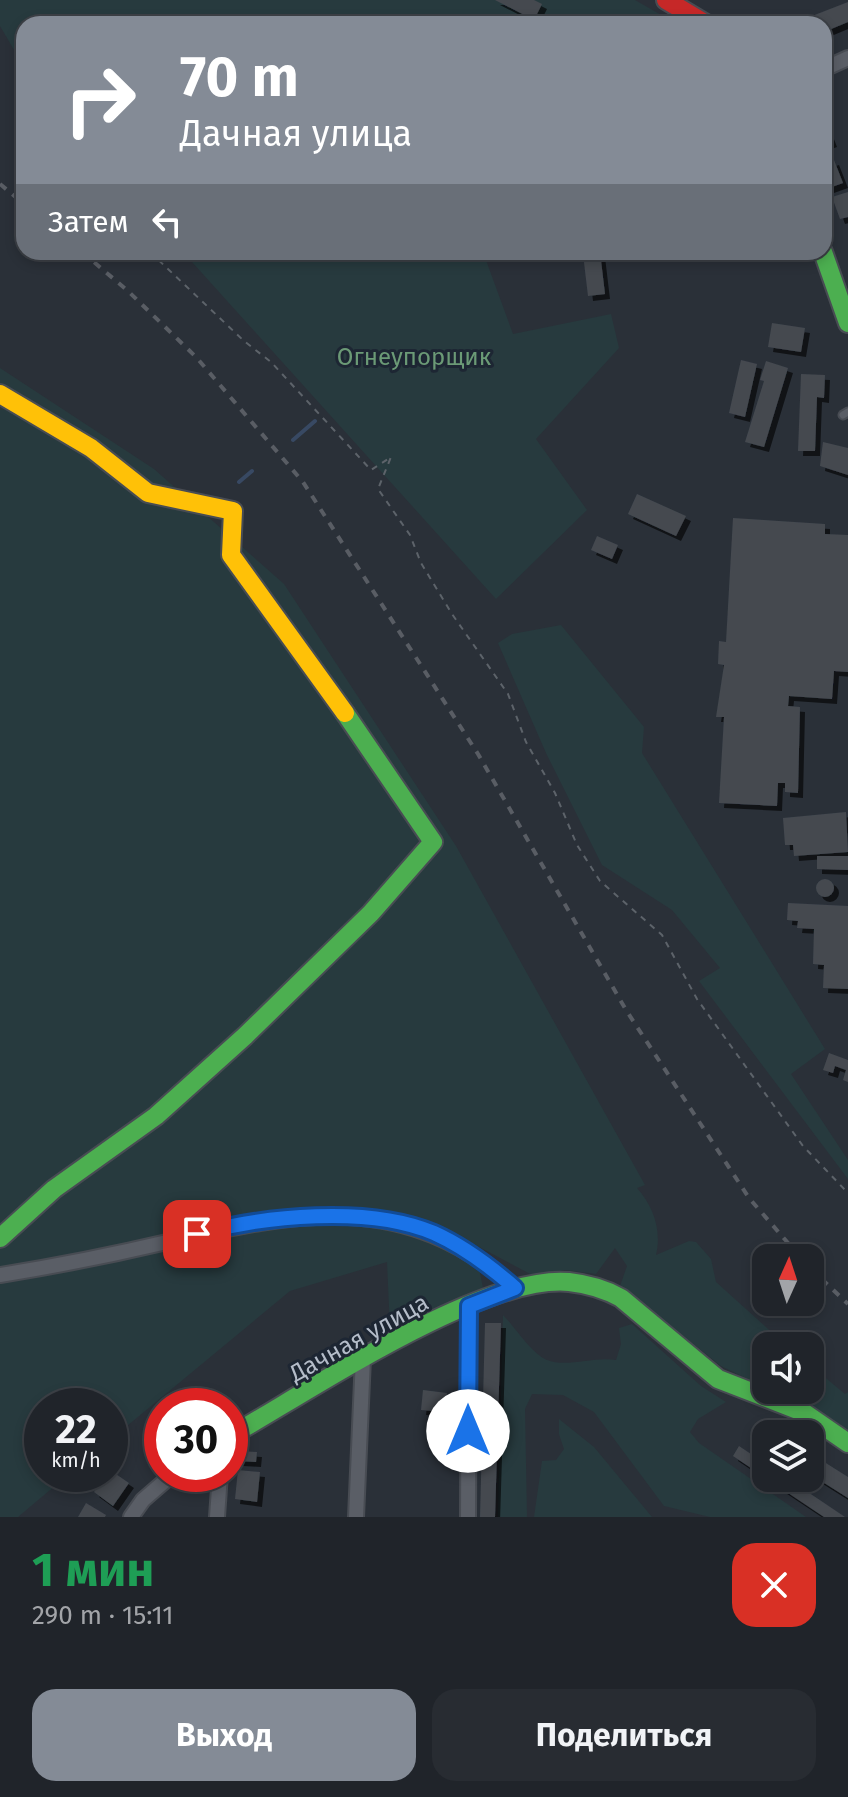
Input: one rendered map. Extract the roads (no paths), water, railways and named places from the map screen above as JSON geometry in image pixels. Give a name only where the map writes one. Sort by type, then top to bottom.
[{"type":"street","points":[[666,0],[693,16]]},
{"type":"street","points":[[826,260],[848,323]]},
{"type":"street","points":[[0,394],[91,448],[148,493],[233,511],[231,555],[433,842],[371,913],[245,1036],[156,1116],[54,1189],[0,1238]]},
{"type":"street","points":[[0,1275],[168,1242],[225,1226],[310,1217],[383,1219],[433,1233],[493,1268],[515,1288]]},
{"type":"street","name":"Дачная улица","points":[[248,1425],[363,1358],[469,1306],[515,1288],[569,1281],[605,1289],[644,1313],[715,1378],[803,1413],[848,1443]]},
{"type":"street","points":[[468,1517],[469,1306]]},
{"type":"street","points":[[356,1517],[363,1358]]},
{"type":"street","points":[[131,1517],[152,1492]]},
{"type":"street","points":[[217,1517],[219,1492]]},
{"type":"waterway","points":[[293,440],[315,421]]},
{"type":"waterway","points":[[239,482],[252,471]]},
{"type":"railway","points":[[0,184],[16,197]]},
{"type":"railway","points":[[91,260],[196,357],[303,482],[478,754],[626,1010],[749,1198],[789,1244]]},
{"type":"railway","points":[[824,1281],[848,1304]]},
{"type":"park label","name":"Огнеупорщик","points":[[414,357]]}]
